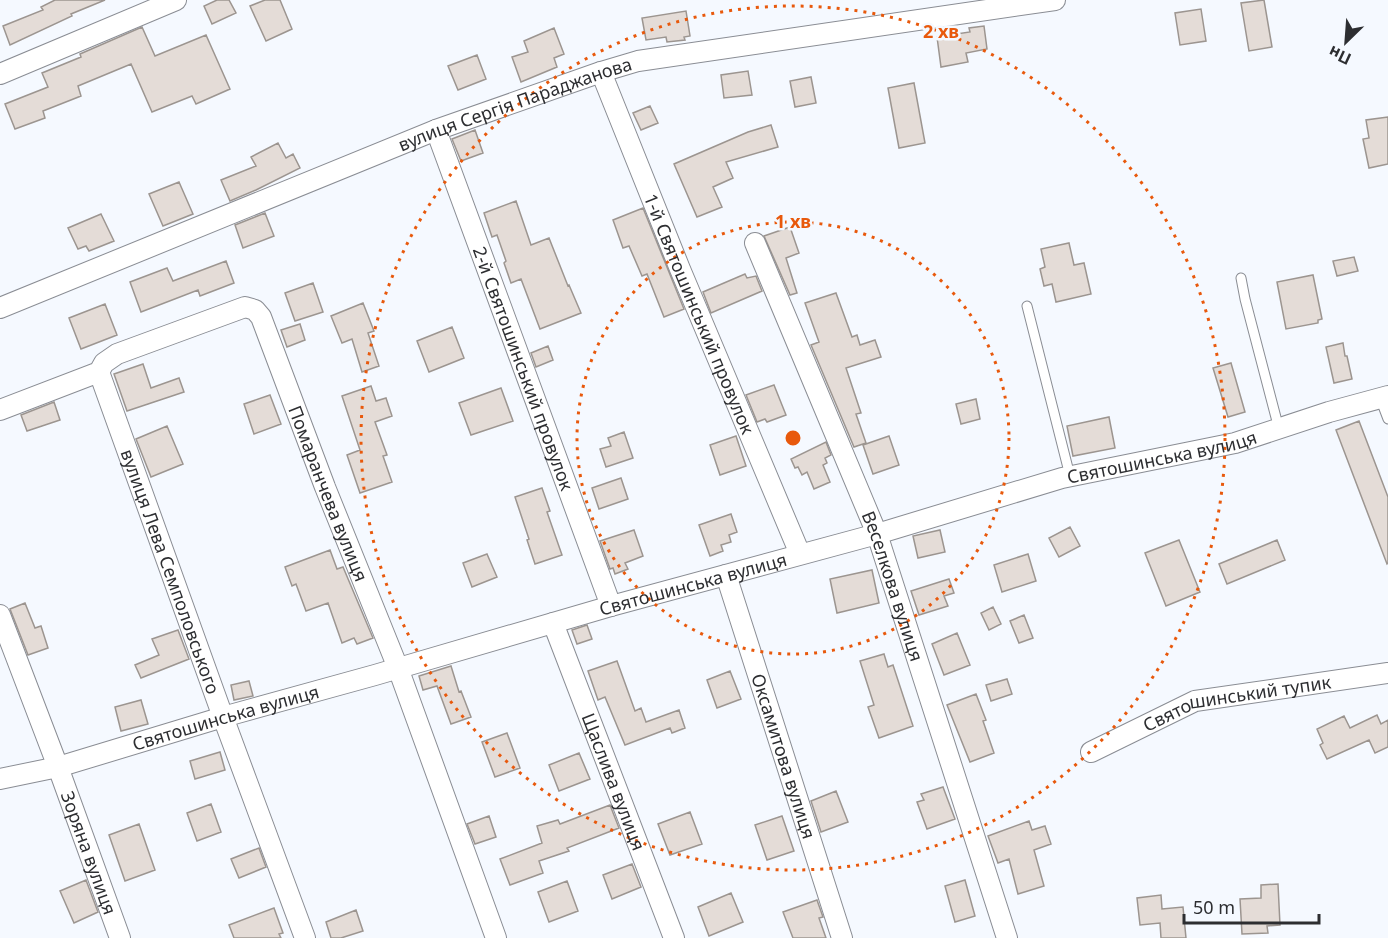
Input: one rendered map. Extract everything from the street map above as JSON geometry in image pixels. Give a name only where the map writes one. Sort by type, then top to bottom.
[{"type":"street","points":[[0,74],[176,0]]},
{"type":"street","name":"вулиця Сергія Параджанова","points":[[0,308],[436,129],[638,61],[1055,0]]},
{"type":"street","name":"1-й Святошинський провулок","points":[[601,72],[800,554]]},
{"type":"street","name":"2-й Святошинський провулок","points":[[436,129],[611,606]]},
{"type":"street","name":"Веселкова вулиця","points":[[755,243],[877,534],[1007,938]]},
{"type":"street","name":"Помаранчева вулиця","points":[[0,410],[99,372],[104,363],[117,354],[245,307],[255,310],[261,317],[325,487],[398,668],[496,938]]},
{"type":"street","name":"вулиця Лева Семполовського","points":[[99,372],[305,938]]},
{"type":"street","name":"Святошинська вулиця","points":[[0,779],[58,767],[223,717],[611,606],[877,534],[1070,476],[1235,443],[1329,412],[1384,397]]},
{"type":"street","name":"Оксамитова вулиця","points":[[726,575],[842,938]]},
{"type":"street","points":[[0,615],[58,767]]},
{"type":"street","name":"Щаслива вулиця","points":[[553,623],[674,938]]},
{"type":"street","name":"Святошинський тупик","points":[[1091,752],[1195,701],[1388,673]]},
{"type":"street","name":"Зоряна вулиця","points":[[58,767],[120,938]]},
{"type":"lane","points":[[1241,278],[1279,429]]},
{"type":"lane","points":[[1027,306],[1070,476]]},
{"type":"lane","points":[[1384,397],[1388,419]]},
{"type":"building","points":[[55,0],[105,0],[71,14],[72,16],[10,45],[3,26],[43,10],[41,7]]},
{"type":"building","points":[[217,0],[229,0],[236,13],[212,24],[204,6]]},
{"type":"building","points":[[265,0],[280,0],[292,29],[266,41],[250,6]]},
{"type":"building","points":[[1264,0],[1272,47],[1249,51],[1241,3]]},
{"type":"building","points":[[1201,9],[1206,41],[1180,45],[1175,13]]},
{"type":"building","points":[[686,11],[690,36],[684,37],[685,40],[667,42],[666,37],[646,40],[642,18]]},
{"type":"building","points":[[984,26],[987,49],[966,53],[968,62],[941,67],[937,37],[970,32],[969,28]]},
{"type":"building","points":[[142,27],[155,56],[206,35],[230,89],[196,104],[192,96],[152,112],[131,64],[78,86],[81,96],[43,111],[45,118],[15,129],[5,104],[48,87],[42,73]]},
{"type":"building","points":[[554,28],[564,54],[554,58],[557,67],[521,82],[512,57],[528,52],[524,41]]},
{"type":"building","points":[[477,55],[486,79],[458,90],[448,66]]},
{"type":"building","points":[[748,71],[752,95],[724,98],[721,75]]},
{"type":"building","points":[[811,77],[816,103],[795,107],[790,81]]},
{"type":"building","points":[[914,83],[925,143],[899,148],[888,88]]},
{"type":"building","points":[[650,106],[658,123],[641,130],[633,113]]},
{"type":"building","points":[[1388,117],[1388,164],[1369,168],[1363,139],[1369,138],[1366,120]]},
{"type":"building","points":[[771,125],[778,147],[726,162],[733,178],[713,187],[722,207],[697,217],[674,164],[748,132]]},
{"type":"building","points":[[475,130],[483,153],[461,161],[452,139]]},
{"type":"building","points":[[278,143],[286,158],[293,154],[300,168],[230,201],[221,180],[256,166],[251,157]]},
{"type":"building","points":[[179,182],[193,214],[163,226],[149,194]]},
{"type":"building","points":[[516,201],[531,245],[549,238],[581,313],[540,329],[521,279],[511,283],[497,235],[492,237],[484,213]]},
{"type":"building","points":[[643,208],[684,309],[664,317],[647,274],[642,276],[629,246],[623,248],[613,220]]},
{"type":"building","points":[[265,213],[274,236],[243,248],[235,225]]},
{"type":"building","points":[[101,214],[114,241],[89,251],[86,246],[78,249],[68,228]]},
{"type":"building","points":[[790,227],[799,253],[786,258],[797,293],[790,295],[764,236]]},
{"type":"building","points":[[1069,243],[1074,265],[1084,263],[1091,294],[1056,302],[1052,284],[1044,286],[1040,269],[1045,267],[1041,249]]},
{"type":"building","points":[[1354,257],[1358,271],[1337,276],[1333,261]]},
{"type":"building","points":[[226,261],[234,283],[200,296],[198,290],[141,312],[130,282],[167,268],[173,281]]},
{"type":"building","points":[[745,274],[747,278],[756,276],[762,291],[711,313],[703,292]]},
{"type":"building","points":[[1313,275],[1322,319],[1318,320],[1318,323],[1286,329],[1277,282]]},
{"type":"building","points":[[313,283],[323,312],[295,321],[285,293]]},
{"type":"building","points":[[836,293],[852,337],[857,335],[860,345],[875,340],[881,357],[846,368],[861,413],[856,414],[866,443],[854,447],[811,345],[819,342],[805,303]]},
{"type":"building","points":[[363,303],[374,331],[368,333],[379,366],[362,372],[352,339],[342,343],[331,316]]},
{"type":"building","points":[[105,304],[117,335],[81,349],[69,318]]},
{"type":"building","points":[[300,324],[305,340],[287,347],[281,330]]},
{"type":"building","points":[[452,327],[464,358],[429,372],[417,341]]},
{"type":"building","points":[[1343,343],[1352,379],[1334,383],[1326,347]]},
{"type":"building","points":[[548,346],[553,360],[536,367],[531,353]]},
{"type":"building","points":[[1231,363],[1245,412],[1228,417],[1213,368]]},
{"type":"building","points":[[143,364],[151,388],[179,378],[184,392],[127,411],[114,374]]},
{"type":"building","points":[[774,385],[786,415],[767,422],[765,419],[757,422],[746,395]]},
{"type":"building","points":[[371,386],[376,401],[386,398],[392,416],[375,422],[387,455],[383,456],[392,482],[360,493],[347,455],[360,450],[342,396]]},
{"type":"building","points":[[501,388],[513,421],[471,435],[459,403]]},
{"type":"building","points":[[270,395],[281,424],[254,434],[244,404]]},
{"type":"building","points":[[976,399],[980,419],[961,424],[956,404]]},
{"type":"building","points":[[54,402],[60,420],[27,431],[21,415]]},
{"type":"building","points":[[1109,417],[1115,448],[1073,456],[1067,426]]},
{"type":"building","points":[[1359,421],[1388,497],[1387,564],[1336,430]]},
{"type":"building","points":[[167,426],[183,464],[151,477],[136,439]]},
{"type":"building","points":[[624,432],[633,458],[606,467],[600,449],[611,446],[608,438]]},
{"type":"building","points":[[736,436],[746,466],[720,475],[710,445]]},
{"type":"building","points":[[889,436],[899,465],[873,474],[863,445]]},
{"type":"building","points":[[826,442],[831,455],[825,458],[827,463],[823,465],[830,482],[814,489],[807,472],[802,475],[798,467],[795,468],[791,459]]},
{"type":"building","points":[[621,478],[628,499],[599,509],[592,488]]},
{"type":"building","points":[[542,488],[550,511],[547,512],[562,555],[535,564],[515,497]]},
{"type":"building","points":[[731,514],[737,532],[729,535],[731,542],[721,545],[723,551],[710,556],[699,525]]},
{"type":"building","points":[[1070,527],[1080,546],[1059,557],[1049,538]]},
{"type":"building","points":[[634,530],[643,556],[625,563],[628,569],[615,574],[613,568],[610,569],[600,541]]},
{"type":"building","points":[[940,530],[945,552],[918,558],[913,536]]},
{"type":"building","points":[[1179,540],[1200,592],[1166,606],[1145,553]]},
{"type":"building","points":[[1277,540],[1285,560],[1227,584],[1219,564]]},
{"type":"building","points":[[330,550],[337,569],[343,567],[373,638],[357,644],[354,638],[342,643],[328,603],[306,611],[296,584],[292,586],[285,567]]},
{"type":"building","points":[[487,554],[497,577],[472,587],[463,563]]},
{"type":"building","points":[[1028,554],[1036,581],[1002,592],[994,565]]},
{"type":"building","points":[[872,570],[879,603],[837,613],[830,579]]},
{"type":"building","points":[[949,579],[954,593],[944,596],[948,606],[919,615],[911,591]]},
{"type":"building","points":[[25,603],[35,628],[41,626],[48,648],[28,655],[10,609]]},
{"type":"building","points":[[993,607],[1001,624],[989,630],[981,613]]},
{"type":"building","points":[[1024,615],[1033,638],[1019,643],[1010,621]]},
{"type":"building","points":[[587,625],[592,639],[577,644],[572,630]]},
{"type":"building","points":[[178,630],[189,659],[141,678],[135,665],[159,655],[152,639]]},
{"type":"building","points":[[957,633],[970,665],[944,675],[932,644]]},
{"type":"building","points":[[884,654],[888,667],[893,665],[913,726],[879,738],[868,707],[874,705],[860,661]]},
{"type":"building","points":[[617,661],[635,711],[641,708],[646,722],[679,710],[685,728],[672,733],[670,728],[625,745],[605,697],[598,700],[588,671]]},
{"type":"building","points":[[451,666],[459,692],[461,691],[471,717],[451,724],[437,686],[423,690],[419,676]]},
{"type":"building","points":[[730,671],[741,699],[717,708],[707,680]]},
{"type":"building","points":[[1007,679],[1012,694],[991,701],[986,685]]},
{"type":"building","points":[[249,681],[253,696],[234,700],[231,685]]},
{"type":"building","points":[[976,694],[986,720],[983,721],[994,753],[970,762],[947,705]]},
{"type":"building","points":[[141,700],[148,724],[121,731],[115,707]]},
{"type":"building","points":[[1377,715],[1381,724],[1388,720],[1388,747],[1375,753],[1369,740],[1327,759],[1320,745],[1323,743],[1317,729],[1344,716],[1350,728]]},
{"type":"building","points":[[507,733],[520,768],[495,777],[482,742]]},
{"type":"building","points":[[220,752],[225,770],[195,779],[190,761]]},
{"type":"building","points":[[579,753],[590,779],[559,791],[549,765]]},
{"type":"building","points":[[943,787],[955,819],[927,829],[917,802],[924,800],[921,794]]},
{"type":"building","points":[[836,791],[848,822],[821,832],[811,801]]},
{"type":"building","points":[[211,804],[221,832],[197,841],[187,813]]},
{"type":"building","points":[[610,805],[619,828],[567,848],[569,851],[539,861],[543,873],[510,885],[500,859],[542,843],[537,826],[558,820],[560,824]]},
{"type":"building","points":[[690,812],[702,844],[670,855],[658,824]]},
{"type":"building","points":[[489,816],[496,837],[475,844],[467,824]]},
{"type":"building","points":[[782,816],[794,851],[767,860],[755,825]]},
{"type":"building","points":[[1029,821],[1032,830],[1045,826],[1051,844],[1034,850],[1044,886],[1018,894],[1009,859],[998,863],[988,836]]},
{"type":"building","points":[[139,824],[155,870],[125,881],[109,835]]},
{"type":"building","points":[[259,848],[266,867],[239,878],[231,859]]},
{"type":"building","points":[[632,864],[641,887],[612,899],[603,875]]},
{"type":"building","points":[[86,880],[98,912],[74,923],[60,891]]},
{"type":"building","points":[[965,880],[975,916],[955,922],[945,886]]},
{"type":"building","points":[[567,881],[578,911],[549,922],[538,892]]},
{"type":"building","points":[[1278,884],[1280,925],[1267,926],[1268,933],[1242,934],[1240,899],[1261,898],[1261,885]]},
{"type":"building","points":[[731,893],[743,922],[709,936],[698,907]]},
{"type":"building","points":[[1161,895],[1162,909],[1183,907],[1186,938],[1161,938],[1160,923],[1140,925],[1137,898]]},
{"type":"building","points":[[817,900],[823,917],[819,918],[826,938],[793,938],[783,912]]},
{"type":"building","points":[[274,908],[283,933],[279,934],[281,938],[234,938],[229,925]]},
{"type":"building","points":[[356,910],[363,931],[341,938],[331,938],[326,922]]}]
